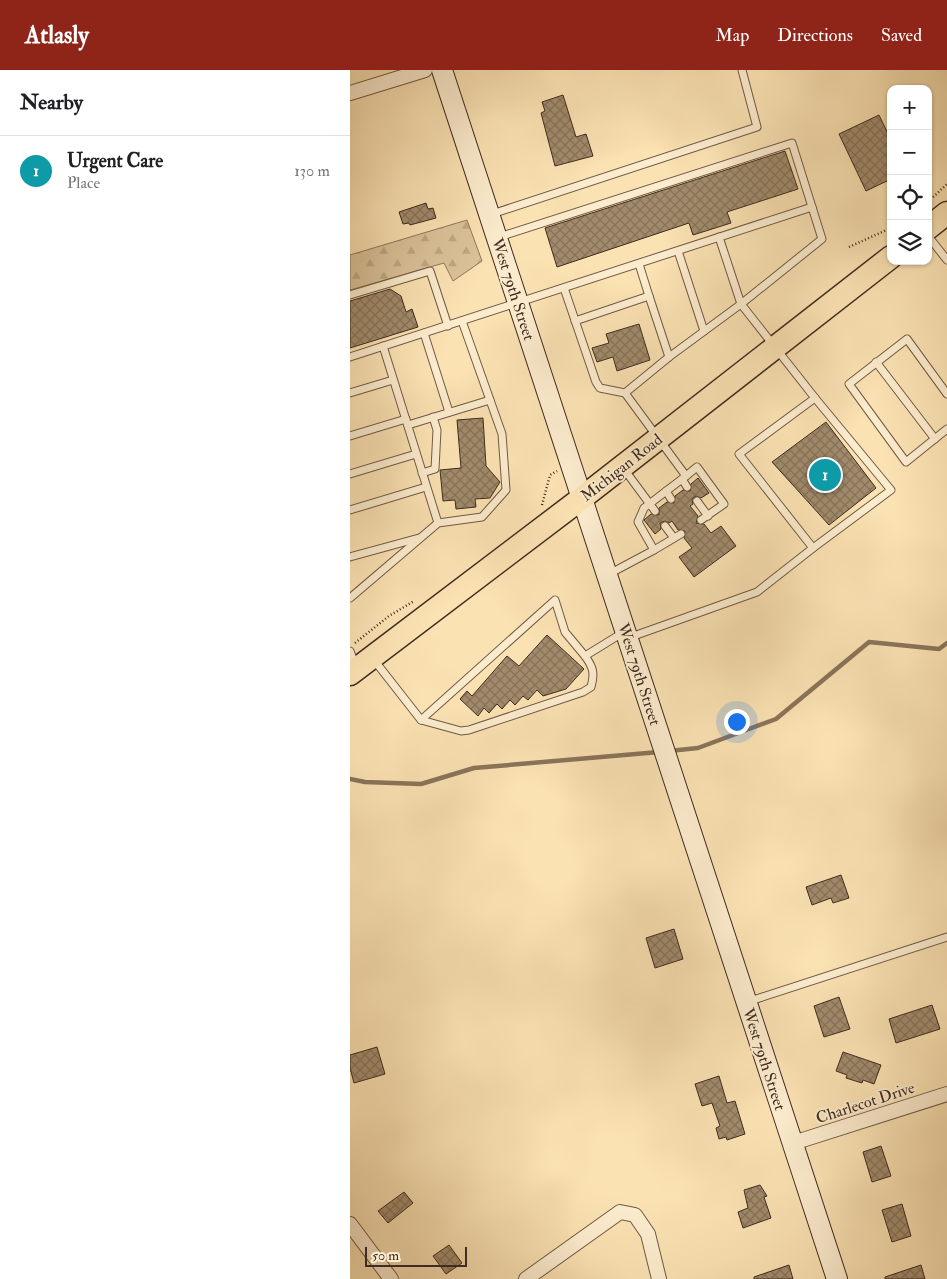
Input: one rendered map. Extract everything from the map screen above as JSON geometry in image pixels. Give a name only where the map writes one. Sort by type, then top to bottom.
[{"type":"main road","name":"West 79th Street","points":[[442,70],[837,1279]]},
{"type":"main road","points":[[932,225],[947,213]]},
{"type":"main road","name":"Michigan Road","points":[[357,663],[582,498],[887,260]]},
{"type":"street","points":[[350,93],[425,70]]},
{"type":"street","name":"Charlecot Drive","points":[[793,1143],[947,1094]]},
{"type":"street","points":[[526,1279],[620,1212],[636,1215],[648,1234],[659,1279]]},
{"type":"street","points":[[350,1224],[391,1279]]},
{"type":"lane","points":[[489,215],[757,127],[742,70]]},
{"type":"lane","points":[[497,238],[792,142],[822,239],[625,393]]},
{"type":"lane","points":[[350,357],[812,207]]},
{"type":"lane","points":[[585,656],[627,635],[757,592],[891,490],[774,348],[741,304],[719,237]]},
{"type":"lane","points":[[932,241],[947,260]]},
{"type":"lane","points":[[678,251],[704,331]]},
{"type":"lane","points":[[639,264],[669,357]]},
{"type":"lane","points":[[350,295],[430,271],[448,326]]},
{"type":"lane","points":[[564,288],[596,382],[600,388],[625,393],[658,438],[684,478],[687,487]]},
{"type":"lane","points":[[575,320],[649,296]]},
{"type":"lane","points":[[350,598],[438,523],[482,517],[506,490],[502,434],[462,321]]},
{"type":"lane","points":[[424,333],[449,412]]},
{"type":"lane","points":[[947,394],[907,339],[849,384],[906,462],[947,429]]},
{"type":"lane","points":[[383,346],[438,523]]},
{"type":"lane","points":[[876,362],[935,439]]},
{"type":"lane","points":[[350,393],[393,380]]},
{"type":"lane","points":[[813,548],[739,454],[815,398]]},
{"type":"lane","points":[[350,436],[433,417],[490,400]]},
{"type":"lane","points":[[422,473],[435,469],[437,430],[433,417]]},
{"type":"lane","points":[[350,474],[416,454]]},
{"type":"lane","points":[[622,466],[655,511]]},
{"type":"lane","points":[[654,550],[638,522],[644,508],[697,467],[724,504],[701,520]]},
{"type":"lane","points":[[350,510],[426,487]]},
{"type":"lane","points":[[666,491],[671,499]]},
{"type":"lane","points":[[697,501],[708,516]]},
{"type":"lane","points":[[665,526],[674,538]]},
{"type":"lane","points":[[608,574],[681,534]]},
{"type":"lane","points":[[350,557],[422,537]]},
{"type":"lane","points":[[357,663],[421,720],[460,731],[469,730],[583,692],[591,687],[594,678],[593,666],[565,632],[555,600],[421,720]]},
{"type":"lane","points":[[747,1002],[947,937]]},
{"type":"path","points":[[932,198],[947,184]]},
{"type":"path","points":[[849,247],[887,230]]},
{"type":"path","points":[[536,510],[544,504],[550,475]]},
{"type":"path","points":[[350,647],[389,616],[416,600]]},
{"type":"green space","points":[[467,220],[482,261],[453,281],[444,263],[350,290],[350,255]]},
{"type":"building","points":[[563,95],[576,137],[586,134],[593,156],[555,166],[541,113],[545,111],[542,102]]},
{"type":"building","points":[[879,115],[887,132],[887,181],[866,191],[839,134]]},
{"type":"building","points":[[785,151],[798,189],[727,212],[731,223],[693,235],[689,223],[557,267],[545,228]]},
{"type":"building","points":[[426,203],[428,209],[433,208],[436,218],[410,225],[409,223],[403,224],[399,212]]},
{"type":"building","points":[[390,289],[401,296],[406,312],[412,309],[418,327],[350,348],[350,301]]},
{"type":"building","points":[[639,324],[650,360],[617,371],[613,357],[597,362],[592,348],[609,343],[606,334]]},
{"type":"building","points":[[483,418],[486,466],[500,482],[490,498],[475,499],[476,507],[456,509],[455,500],[443,501],[440,470],[461,468],[457,420]]},
{"type":"building","points":[[826,422],[876,488],[829,525],[772,462]]},
{"type":"building","points":[[698,478],[709,493],[701,498],[696,496],[692,499],[693,504],[690,506],[698,516],[696,523],[704,524],[711,533],[721,526],[736,546],[694,577],[679,557],[692,548],[684,538],[685,531],[678,530],[672,521],[669,523],[665,521],[660,523],[661,529],[655,534],[644,520],[651,514],[659,515],[659,508],[667,502],[674,503],[675,496],[683,490],[690,491],[691,484]]},
{"type":"building","points":[[547,635],[584,669],[566,689],[543,696],[537,690],[528,700],[523,696],[515,705],[510,700],[502,709],[497,704],[489,713],[484,708],[478,716],[460,699],[467,691],[472,696],[507,656],[519,666]]},
{"type":"building","points":[[841,875],[849,898],[833,903],[831,898],[812,905],[806,887]]},
{"type":"building","points":[[674,929],[683,959],[655,968],[646,938]]},
{"type":"building","points":[[839,997],[850,1029],[824,1037],[814,1006]]},
{"type":"building","points":[[932,1005],[940,1029],[896,1043],[889,1019]]},
{"type":"building","points":[[377,1047],[385,1074],[354,1083],[350,1068],[350,1055]]},
{"type":"building","points":[[843,1052],[881,1065],[874,1084],[863,1080],[862,1083],[846,1078],[847,1075],[836,1071]]},
{"type":"building","points":[[719,1076],[727,1103],[735,1101],[745,1134],[727,1140],[726,1137],[719,1139],[716,1128],[720,1126],[712,1103],[702,1106],[695,1084]]},
{"type":"building","points":[[881,1146],[891,1176],[872,1182],[863,1152]]},
{"type":"building","points":[[760,1185],[767,1196],[764,1197],[771,1218],[743,1228],[738,1212],[748,1208],[744,1190]]},
{"type":"building","points":[[404,1192],[413,1203],[388,1223],[378,1211]]},
{"type":"building","points":[[902,1204],[911,1236],[892,1242],[882,1210]]},
{"type":"building","points":[[449,1245],[462,1263],[446,1274],[433,1256]]},
{"type":"building","points":[[789,1265],[793,1279],[754,1279],[754,1277]]},
{"type":"building","points":[[921,1265],[925,1279],[885,1279],[885,1277]]},
{"type":"waterway","points":[[669,751],[698,748],[776,719],[869,642],[939,649],[947,643]]},
{"type":"waterway","points":[[350,779],[365,782],[421,784],[474,768],[659,752]]},
{"type":"place","name":"Urgent Care","points":[[825,475]]}]
